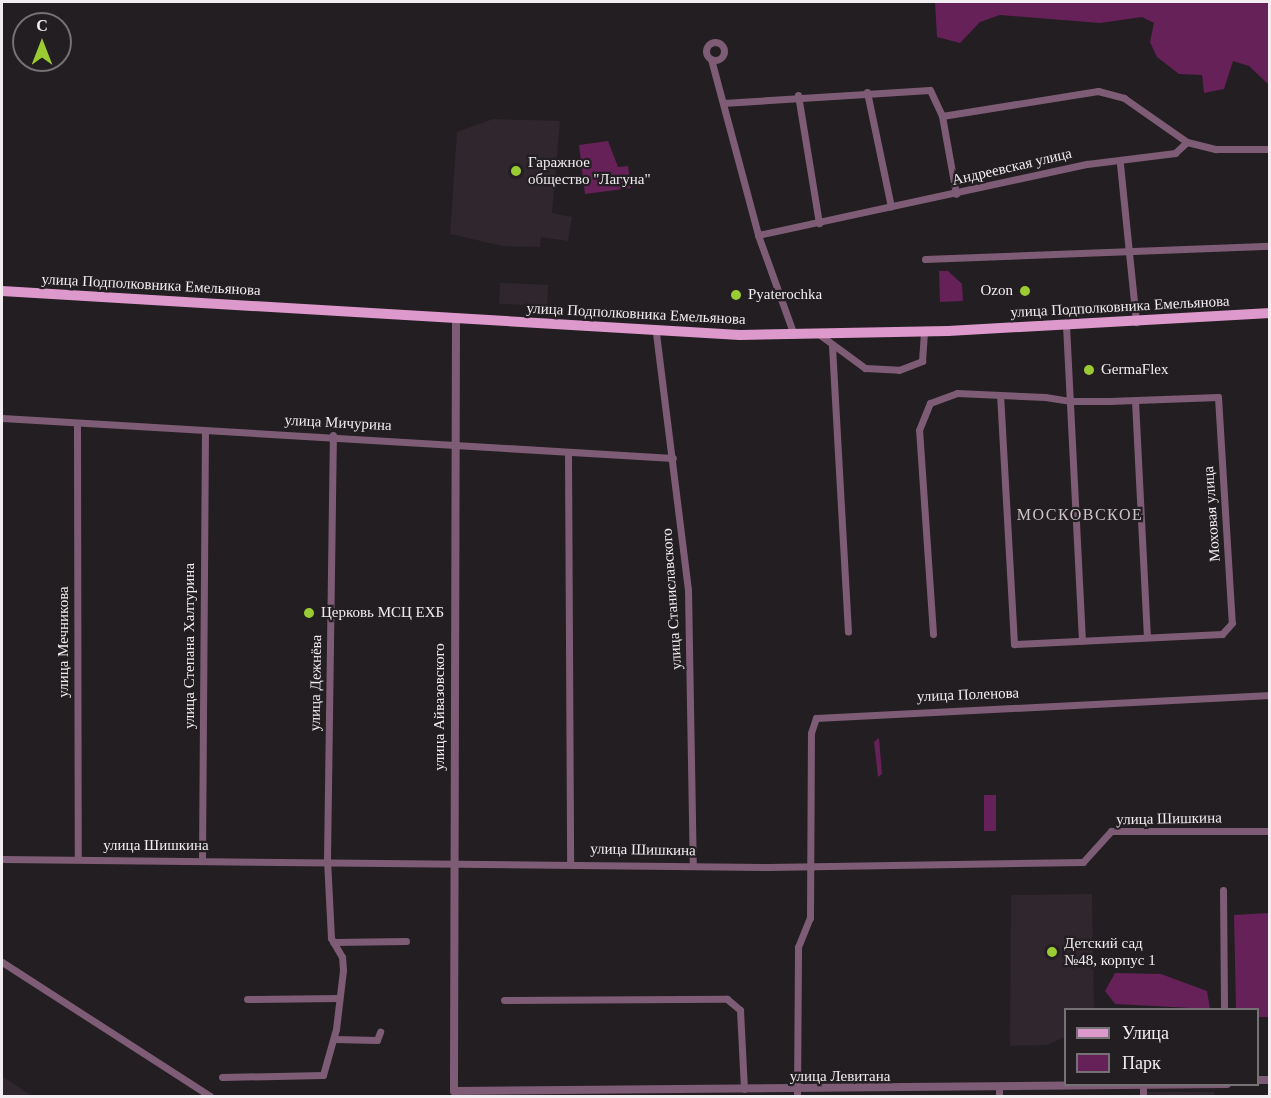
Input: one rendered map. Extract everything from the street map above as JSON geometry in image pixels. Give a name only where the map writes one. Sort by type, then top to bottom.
[{"type":"main road","name":"улица Подполковника Емельянова","points":[[2,291],[456,318],[656,333],[820,335],[1136,323],[1269,313]]},
{"type":"street","points":[[711,59],[758,235],[794,335]]},
{"type":"street","points":[[723,103],[798,95],[930,90],[942,116],[957,194]]},
{"type":"street","points":[[942,116],[1098,91],[1124,98],[1187,142],[1216,149],[1269,149]]},
{"type":"street","points":[[867,92],[891,207]]},
{"type":"street","points":[[798,95],[819,223]]},
{"type":"street","name":"Андреевская улица","points":[[758,235],[1088,164],[1120,164],[1175,153],[1187,142]]},
{"type":"street","points":[[1120,164],[1136,323]]},
{"type":"street","points":[[925,259],[1269,246]]},
{"type":"street","name":"улица Айвазовского","points":[[454,1094],[456,318]]},
{"type":"street","points":[[1066,325],[1083,641]]},
{"type":"street","points":[[820,335],[832,345],[879,371],[913,367],[926,350],[924,331]]},
{"type":"street","name":"улица Станиславского","points":[[656,333],[673,458],[690,635],[693,865]]},
{"type":"street","points":[[832,345],[848,632]]},
{"type":"street","name":"Моховая улица","points":[[933,634],[921,417],[941,396],[1000,395],[1070,401],[1218,397],[1232,623],[1222,634],[1014,644],[1000,395]]},
{"type":"street","points":[[1136,400],[1147,637]]},
{"type":"street","name":"улица Мичурина","points":[[2,418],[77,426],[333,435],[568,453],[673,458]]},
{"type":"street","name":"улица Мечникова","points":[[77,426],[78,859]]},
{"type":"street","name":"улица Степана Халтурина","points":[[202,860],[205,432]]},
{"type":"street","name":"улица Дежнёва","points":[[222,1077],[327,1073],[334,1039],[342,957],[333,942],[327,859],[333,435]]},
{"type":"street","points":[[568,453],[570,862]]},
{"type":"street","name":"улица Поленова","points":[[811,864],[811,733],[819,716],[1269,695]]},
{"type":"street","name":"улица Шишкина","points":[[2,859],[327,859],[693,865],[1083,862],[1111,831],[1269,831]]},
{"type":"street","points":[[798,1094],[798,947],[810,918],[811,864]]},
{"type":"street","points":[[1223,890],[1224,1008]]},
{"type":"street","points":[[333,942],[406,941]]},
{"type":"street","points":[[2,962],[210,1096]]},
{"type":"street","points":[[247,999],[339,998]]},
{"type":"street","points":[[504,1000],[728,999],[740,1010],[744,1089]]},
{"type":"street","points":[[334,1039],[377,1040],[380,1032]]},
{"type":"street","name":"улица Левитана","points":[[454,1094],[697,1092],[744,1089],[798,1094],[1143,1093],[1208,1086]]},
{"type":"shaded area","points":[[493,119],[560,121],[552,213],[572,217],[568,241],[541,237],[540,247],[502,246],[450,234],[457,132]]},
{"type":"shaded area","points":[[500,283],[548,285],[547,306],[499,304]]},
{"type":"shaded area","name":"Детский сад №48, корпус 1","points":[[1092,894],[1094,1008],[1064,1008],[1064,1037],[1047,1045],[1010,1046],[1011,895]]},
{"type":"shaded area","points":[[2,1076],[32,1096],[2,1096]]},
{"type":"shaded area","points":[[1146,1092],[1214,1092],[1214,1096],[1146,1096]]},
{"type":"green space","points":[[935,2],[1269,2],[1269,85],[1249,66],[1233,61],[1224,89],[1204,93],[1202,75],[1179,74],[1157,57],[1150,42],[1154,23],[1142,17],[1100,23],[1000,15],[980,22],[960,43],[937,37]]},
{"type":"green space","points":[[608,141],[618,167],[628,166],[631,188],[585,194],[579,145]]},
{"type":"green space","points":[[939,271],[948,271],[962,284],[963,301],[940,302]]},
{"type":"green space","points":[[879,738],[882,774],[878,777],[874,742]]},
{"type":"green space","points":[[984,795],[996,795],[996,831],[984,831]]},
{"type":"green space","points":[[1269,913],[1269,1017],[1259,1017],[1259,1008],[1236,1008],[1234,915]]},
{"type":"green space","points":[[1115,973],[1161,974],[1207,991],[1210,1008],[1115,1004],[1105,991]]},
{"type":"place","name":"Гаражное общество \"Лагуна\"","points":[[516,171]]},
{"type":"place","name":"Ozon","points":[[1025,291]]},
{"type":"place","name":"Pyaterochka","points":[[736,295]]},
{"type":"place","name":"GermaFlex","points":[[1089,370]]},
{"type":"place","name":"Церковь МСЦ ЕХБ","points":[[309,613]]},
{"type":"place","name":"Детский сад №48, корпус 1","points":[[1052,952]]},
{"type":"district","name":"МОСКОВСКОЕ","points":[[1080,515]]}]
